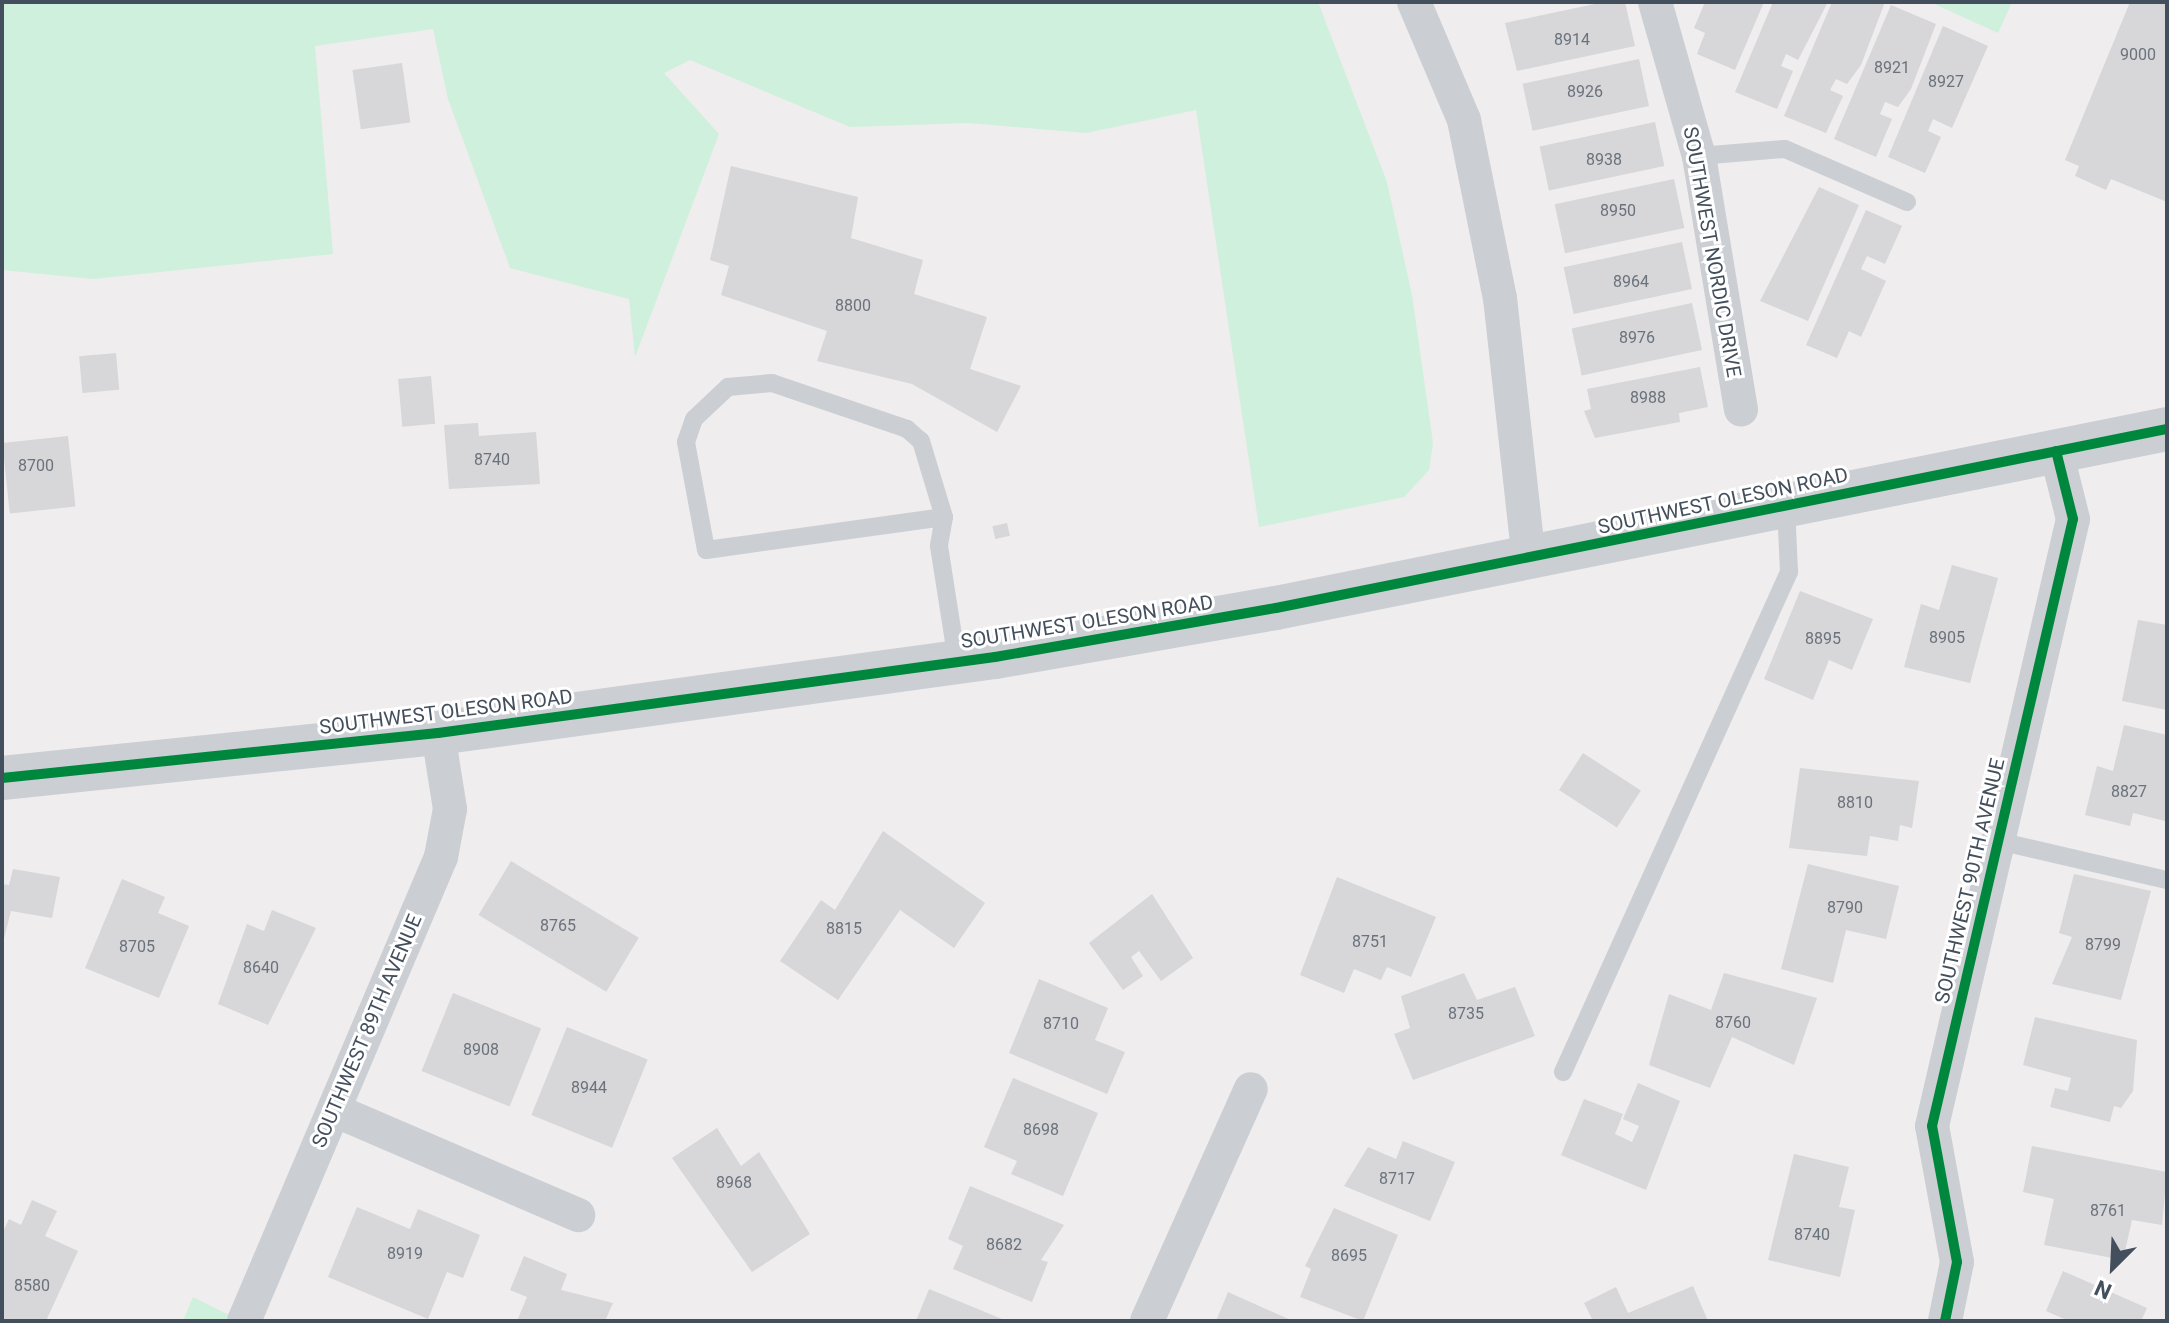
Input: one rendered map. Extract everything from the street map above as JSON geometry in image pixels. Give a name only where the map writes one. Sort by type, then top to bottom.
[{"type":"main road","name":"SOUTHWEST OLESON ROAD","points":[[2,778],[438,733],[957,661],[1529,559],[2167,429]]},
{"type":"street","points":[[1414,2],[1467,134],[1500,298],[1529,559]]},
{"type":"street","name":"SOUTHWEST NORDIC DRIVE","points":[[1655,2],[1699,156],[1741,410]]},
{"type":"street","name":"SOUTHWEST 90TH AVENUE","points":[[1945,1321],[1957,1262],[1932,1126],[2073,519],[2056,451]]},
{"type":"street","name":"SOUTHWEST 89TH AVENUE","points":[[244,1321],[441,857],[450,809],[438,733]]},
{"type":"street","points":[[1147,1321],[1251,1089]]},
{"type":"street","points":[[334,1110],[578,1215]]},
{"type":"lane","points":[[1699,156],[1785,149],[1907,202]]},
{"type":"lane","points":[[944,517],[706,550],[686,442],[707,401],[750,381],[907,429],[932,462],[944,517],[939,546],[957,661]]},
{"type":"lane","points":[[1563,1072],[1789,572],[1786,506]]},
{"type":"lane","points":[[1998,841],[2167,880]]},
{"type":"green space","points":[[2,2],[1318,2],[1387,182],[1412,295],[1433,443],[1429,470],[1404,497],[1259,527],[1196,110],[1086,133],[969,123],[850,127],[690,60],[664,73],[719,134],[635,357],[629,299],[510,268],[448,99],[433,29],[315,46],[333,254],[93,279],[2,270]]},
{"type":"green space","points":[[1930,2],[2012,2],[1998,33]]},
{"type":"green space","points":[[193,1297],[241,1321],[183,1321]]},
{"type":"building","points":[[1604,2],[1625,2],[1635,46],[1517,71],[1505,23]]},
{"type":"building","points":[[1705,2],[1764,2],[1735,70],[1697,54],[1705,33],[1694,28]]},
{"type":"building","points":[[1773,2],[1828,2],[1798,60],[1786,54],[1781,66],[1793,71],[1777,109],[1735,92]]},
{"type":"building","points":[[1832,2],[1885,2],[1861,65],[1847,84],[1836,79],[1830,90],[1843,96],[1826,133],[1784,116]]},
{"type":"building","points":[[2130,2],[2167,2],[2167,202],[2111,179],[2106,190],[2075,176],[2079,166],[2065,160]]},
{"type":"building","points":[[1891,5],[1936,24],[1911,89],[1898,107],[1885,102],[1880,114],[1892,119],[1876,157],[1834,139]]},
{"type":"building","points":[[1943,26],[1988,46],[1952,128],[1933,119],[1928,131],[1941,137],[1925,173],[1888,157]]},
{"type":"building","points":[[1639,59],[1649,106],[1533,131],[1523,84]]},
{"type":"building","points":[[402,63],[410,122],[361,129],[352,70]]},
{"type":"building","points":[[1655,122],[1664,166],[1549,191],[1540,147]]},
{"type":"building","points":[[731,166],[858,197],[851,238],[923,260],[914,294],[987,317],[970,369],[1021,386],[997,432],[912,384],[817,361],[827,331],[721,295],[729,266],[710,260]]},
{"type":"building","points":[[1674,179],[1684,228],[1565,253],[1555,204]]},
{"type":"building","points":[[1819,187],[1859,205],[1808,321],[1760,301]]},
{"type":"building","points":[[1866,210],[1902,226],[1885,264],[1867,256],[1861,269],[1886,281],[1861,337],[1849,331],[1837,358],[1806,345]]},
{"type":"building","points":[[1682,242],[1692,289],[1574,314],[1564,267]]},
{"type":"building","points":[[1692,303],[1702,350],[1582,376],[1572,329]]},
{"type":"building","points":[[116,353],[119,390],[82,393],[79,356]]},
{"type":"building","points":[[1700,367],[1708,407],[1679,413],[1680,422],[1595,438],[1584,411],[1591,409],[1587,389]]},
{"type":"building","points":[[431,376],[435,424],[402,427],[398,379]]},
{"type":"building","points":[[478,423],[479,436],[536,432],[540,484],[449,489],[444,425]]},
{"type":"building","points":[[68,436],[75,507],[10,514],[2,443]]},
{"type":"building","points":[[1007,523],[1010,536],[995,539],[992,526]]},
{"type":"building","points":[[1952,565],[1998,578],[1970,683],[1904,667],[1921,604],[1939,610]]},
{"type":"building","points":[[1800,591],[1873,619],[1852,670],[1829,660],[1813,700],[1764,679]]},
{"type":"building","points":[[2138,620],[2167,625],[2167,710],[2122,701]]},
{"type":"building","points":[[2124,725],[2167,735],[2165,821],[2133,813],[2130,826],[2085,815],[2097,766],[2113,771]]},
{"type":"building","points":[[1583,753],[1641,791],[1617,827],[1559,790]]},
{"type":"building","points":[[1800,768],[1919,781],[1912,828],[1900,825],[1898,841],[1870,836],[1867,856],[1789,848]]},
{"type":"building","points":[[883,831],[985,903],[954,948],[900,910],[838,1000],[780,961],[821,900],[835,910]]},
{"type":"building","points":[[511,861],[639,938],[606,992],[479,915]]},
{"type":"building","points":[[1808,864],[1899,886],[1886,939],[1846,930],[1833,983],[1781,969]]},
{"type":"building","points":[[13,869],[60,877],[52,918],[11,911],[2,946],[2,884],[9,885]]},
{"type":"building","points":[[2074,874],[2151,891],[2121,1000],[2052,984],[2072,937],[2059,933]]},
{"type":"building","points":[[1337,877],[1436,917],[1411,977],[1387,967],[1381,980],[1354,969],[1344,993],[1300,975]]},
{"type":"building","points":[[122,879],[165,897],[158,913],[189,926],[159,998],[85,968]]},
{"type":"building","points":[[1152,894],[1193,958],[1161,981],[1139,951],[1131,957],[1143,976],[1123,990],[1089,943]]},
{"type":"building","points":[[272,910],[316,928],[268,1025],[218,1004],[247,924],[264,931]]},
{"type":"building","points":[[1464,973],[1477,1000],[1515,987],[1535,1036],[1413,1080],[1394,1034],[1410,1028],[1401,996]]},
{"type":"building","points":[[1724,973],[1817,998],[1794,1065],[1732,1037],[1710,1088],[1649,1065],[1669,994],[1711,1010]]},
{"type":"building","points":[[1039,979],[1108,1008],[1095,1040],[1125,1052],[1107,1094],[1009,1053]]},
{"type":"building","points":[[453,993],[541,1029],[510,1106],[422,1071]]},
{"type":"building","points":[[2035,1017],[2137,1040],[2133,1091],[2121,1108],[2114,1106],[2110,1122],[2050,1107],[2055,1088],[2068,1091],[2071,1078],[2023,1065]]},
{"type":"building","points":[[567,1027],[648,1060],[612,1148],[531,1115]]},
{"type":"building","points":[[1013,1078],[1098,1113],[1063,1196],[1011,1174],[1017,1161],[984,1147]]},
{"type":"building","points":[[1638,1083],[1680,1101],[1646,1190],[1561,1155],[1584,1099],[1623,1114],[1615,1134],[1632,1142],[1639,1126],[1623,1119]]},
{"type":"building","points":[[717,1128],[741,1166],[759,1152],[810,1234],[752,1272],[672,1158]]},
{"type":"building","points":[[1403,1141],[1455,1162],[1430,1221],[1344,1186],[1368,1147],[1396,1159]]},
{"type":"building","points":[[2032,1146],[2167,1172],[2162,1225],[2132,1220],[2123,1260],[2044,1245],[2054,1199],[2023,1192]]},
{"type":"building","points":[[1794,1154],[1849,1167],[1839,1207],[1855,1210],[1840,1277],[1768,1260]]},
{"type":"building","points":[[970,1186],[1064,1225],[1041,1260],[1048,1262],[1032,1302],[953,1269],[963,1246],[948,1239]]},
{"type":"building","points":[[32,1200],[57,1211],[45,1236],[78,1251],[46,1321],[2,1321],[2,1234],[9,1219],[21,1225]]},
{"type":"building","points":[[357,1207],[410,1229],[418,1209],[480,1235],[463,1278],[447,1272],[428,1319],[328,1277]]},
{"type":"building","points":[[1334,1208],[1398,1235],[1363,1321],[1300,1297],[1311,1269],[1305,1266]]},
{"type":"building","points":[[524,1256],[567,1274],[561,1290],[613,1303],[605,1321],[517,1321],[527,1297],[510,1290]]},
{"type":"building","points":[[2063,1271],[2147,1308],[2141,1321],[2069,1321],[2046,1311]]},
{"type":"building","points":[[1693,1286],[1708,1321],[1593,1321],[1584,1303],[1616,1287],[1628,1313]]},
{"type":"building","points":[[929,1289],[1007,1321],[916,1321]]},
{"type":"building","points":[[1228,1292],[1293,1321],[1216,1321]]},
{"type":"cycle path","points":[[2,778],[438,733],[995,657],[1276,608],[2167,429]]},
{"type":"cycle path","points":[[1945,1321],[1957,1262],[1932,1126],[2073,519],[2056,451]]}]
